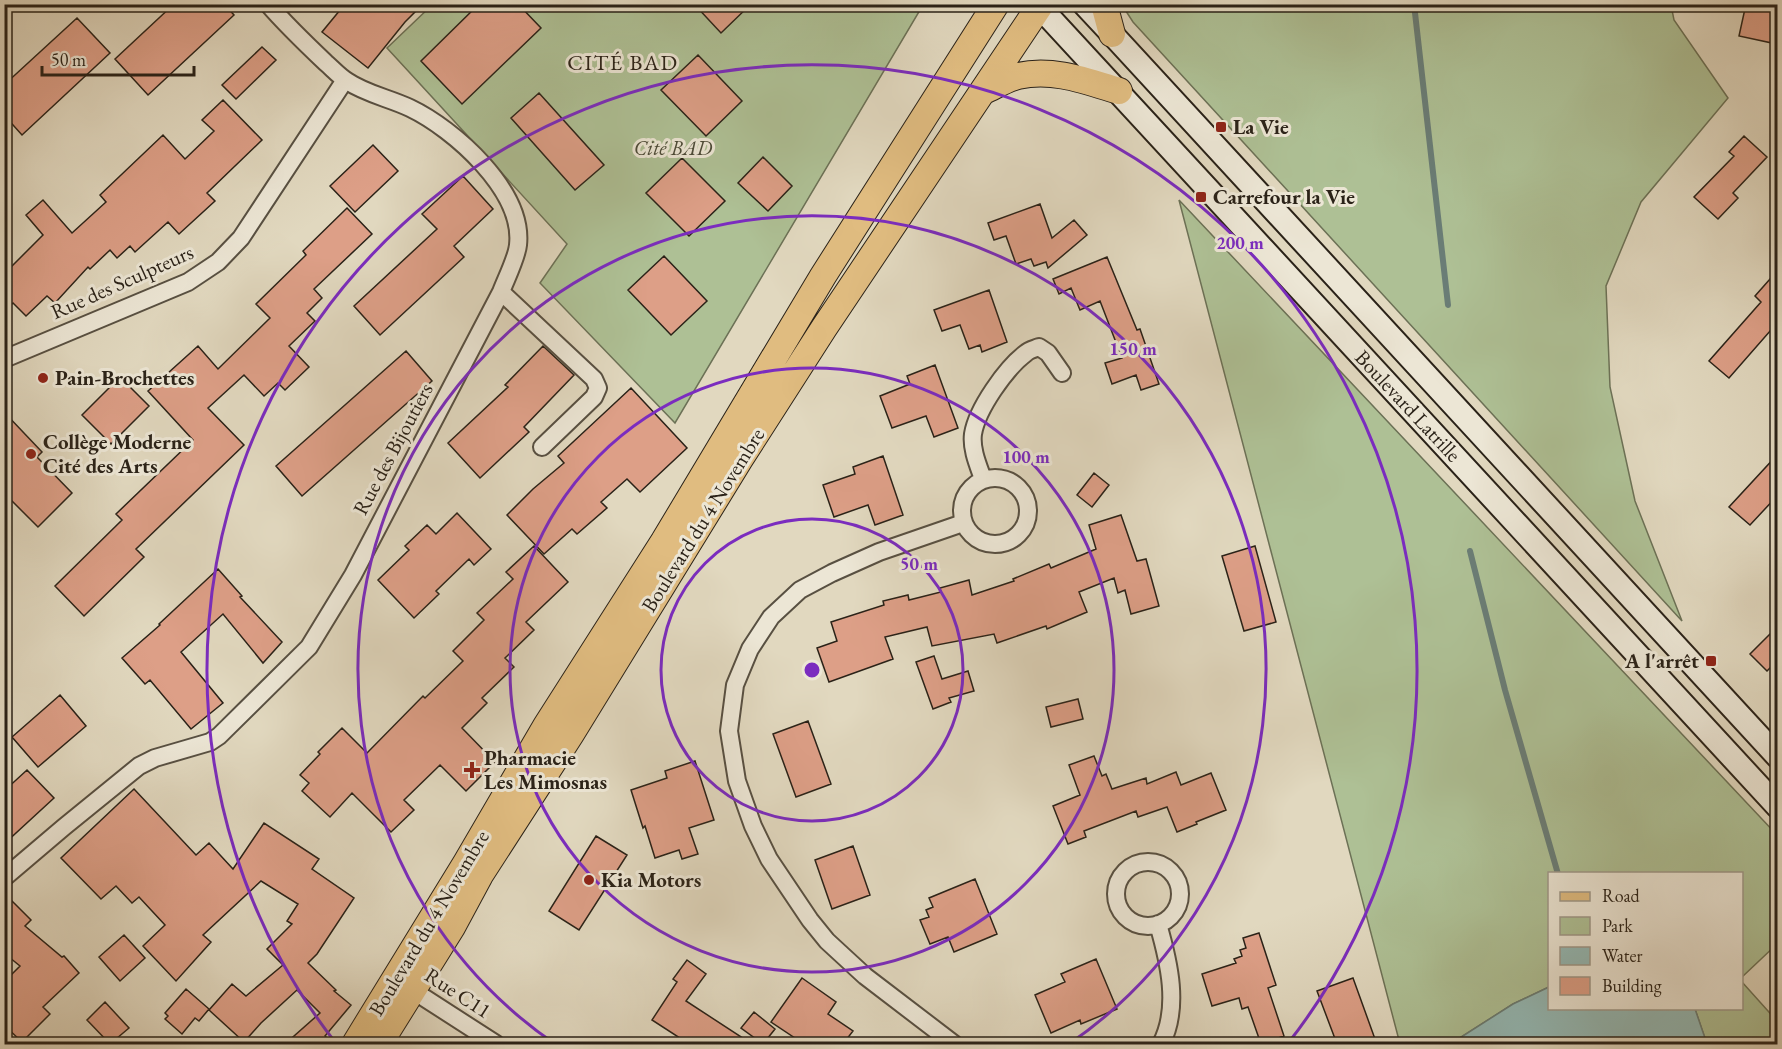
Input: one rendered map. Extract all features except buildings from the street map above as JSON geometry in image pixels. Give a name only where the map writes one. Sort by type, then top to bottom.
[{"type":"main road","name":"Boulevard du 4 Novembre","points":[[379,1044],[404,985],[546,726],[664,541],[823,276],[996,4]]},
{"type":"main road","name":"Boulevard Latrille","points":[[1084,4],[1778,757]]},
{"type":"main road","points":[[1104,4],[1112,34]]},
{"type":"main road","name":"Boulevard du 4 Novembre","points":[[355,1044],[452,927],[480,875],[577,724],[740,459],[824,328],[1039,5]]},
{"type":"main road","name":"Boulevard Latrille","points":[[1039,5],[1778,807]]},
{"type":"main road","points":[[983,91],[1016,77],[1039,72],[1082,79],[1119,91]]},
{"type":"street","name":"Rue des Bijoutiers","points":[[4,878],[139,766],[155,758],[210,742],[219,736],[309,647],[352,575],[501,292],[518,246],[518,230],[513,208],[503,188],[472,153],[440,126],[410,108],[374,95],[345,80],[268,4]]},
{"type":"street","name":"Rue des Sculpteurs","points":[[4,359],[188,282],[218,262],[241,237],[345,80]]},
{"type":"street","points":[[501,292],[594,379],[598,388],[594,397],[543,447]]},
{"type":"street","points":[[983,479],[975,455],[973,435],[980,414],[1010,368],[1027,351],[1038,347],[1048,354],[1062,373]]},
{"type":"street","points":[[996,477],[1009,480],[1020,488],[1027,499],[1029,512],[1025,525],[1017,536],[1006,543],[993,545],[980,542],[970,534],[963,523],[961,510],[964,497],[972,486],[983,479],[996,477]]},
{"type":"street","points":[[954,1044],[865,976],[827,941],[810,920],[769,859],[753,826],[737,781],[729,731],[735,685],[750,649],[771,617],[800,590],[879,552],[963,523]]},
{"type":"street","points":[[1158,924],[1172,982],[1165,1037],[1161,1044]]},
{"type":"street","name":"Rue C11","points":[[404,985],[496,1044]]},
{"type":"green space","name":"Cité BAD","points":[[432,5],[923,5],[675,423],[540,283],[567,244],[387,48]]},
{"type":"green space","points":[[1122,5],[1671,5],[1674,20],[1728,98],[1641,202],[1606,286],[1610,387],[1635,501],[1682,621],[1133,22]]},
{"type":"green space","points":[[1179,200],[1777,835],[1777,944],[1743,976],[1743,872],[1548,872],[1548,987],[1513,1004],[1455,1041],[1455,1044],[1400,1044]]},
{"type":"green space","points":[[1743,983],[1777,1021],[1777,1044],[1707,1044],[1695,1010],[1743,1010]]},
{"type":"water","points":[[1548,987],[1548,1010],[1695,1010],[1707,1044],[1455,1044],[1455,1041],[1513,1004]]},
{"type":"waterway","points":[[1414,4],[1448,305]]},
{"type":"waterway","points":[[1470,551],[1505,690],[1557,872]]},
{"type":"place","name":"La Vie","points":[[1221,127]]},
{"type":"place","name":"Carrefour la Vie","points":[[1201,197]]},
{"type":"place","name":"Pain-Brochettes","points":[[43,378]]},
{"type":"place","name":"Collège Moderne Cité des Arts","points":[[31,454]]},
{"type":"place","name":"A l'arrêt","points":[[1711,661]]},
{"type":"place","name":"Pharmacie Les Mimosnas","points":[[472,770]]},
{"type":"place","name":"Kia Motors","points":[[589,880]]},
{"type":"district","name":"CITÉ BAD","points":[[623,62]]}]
